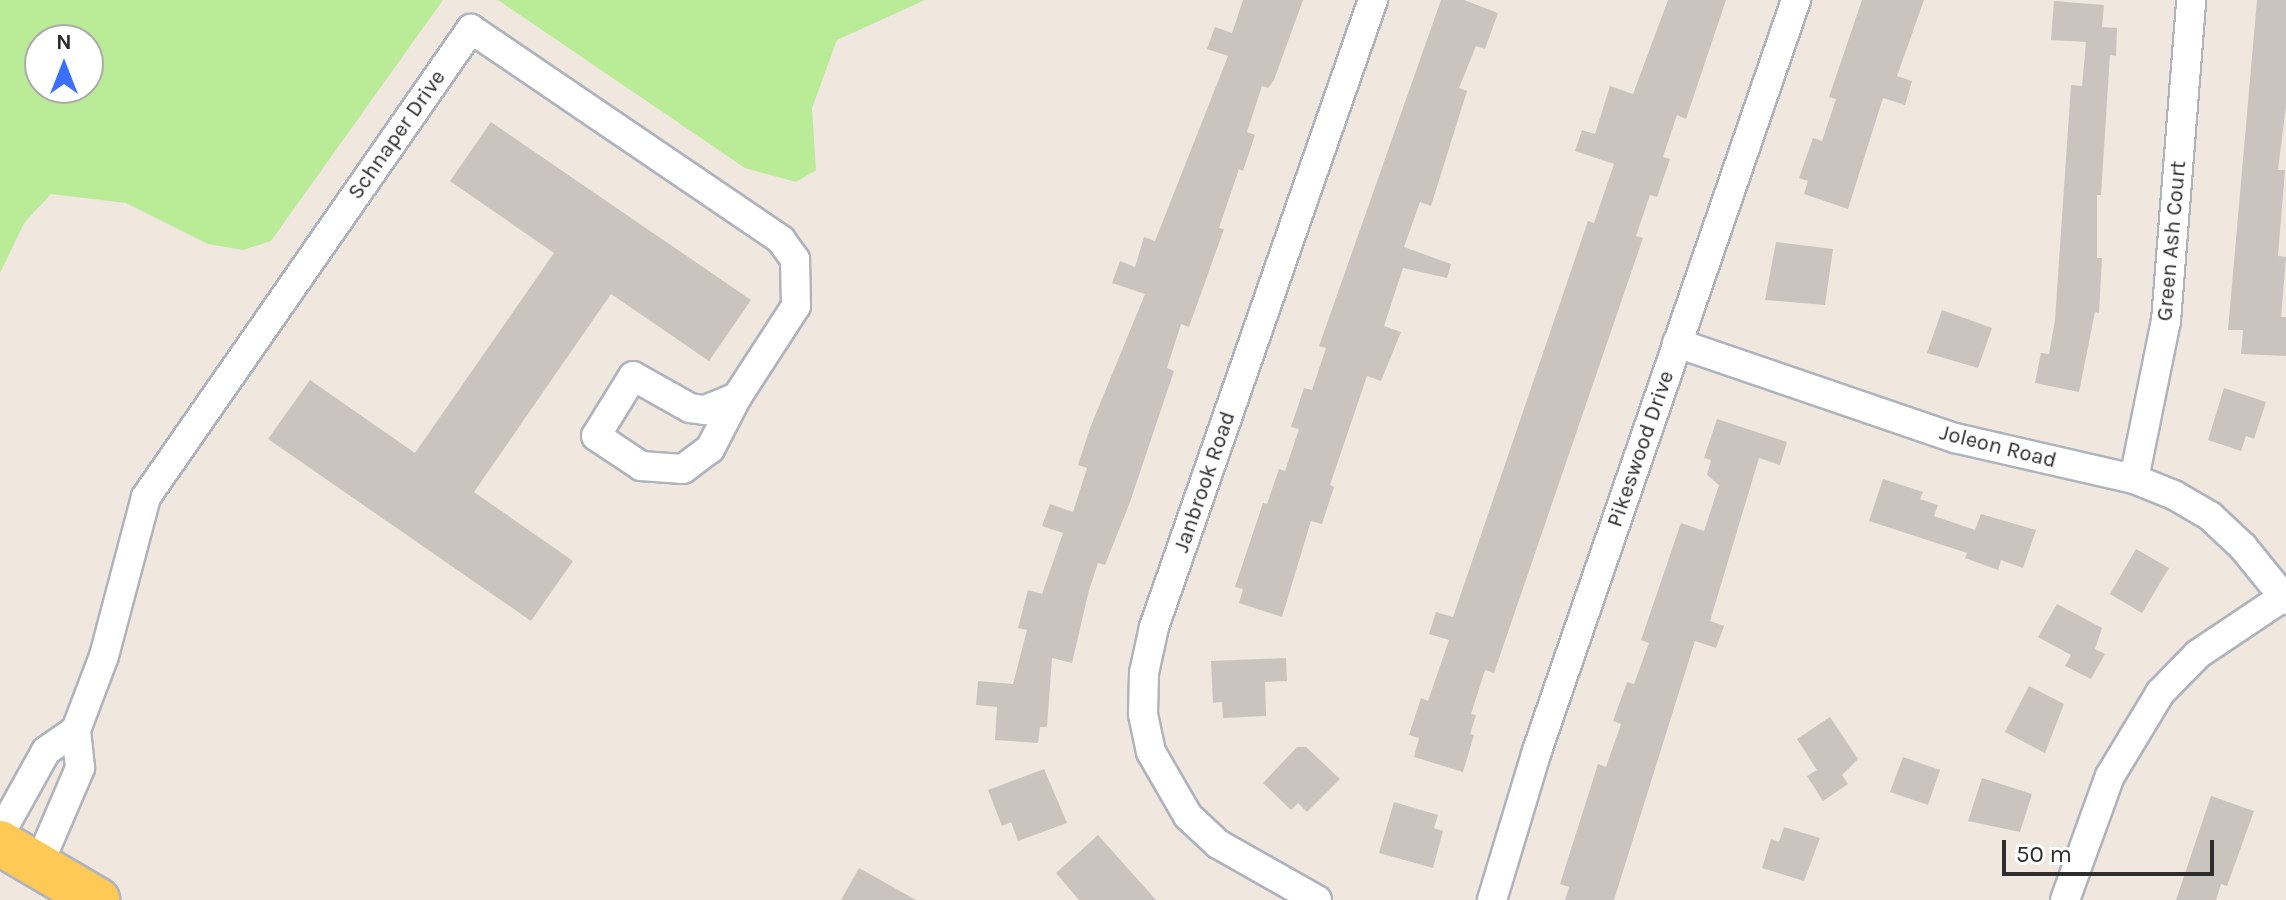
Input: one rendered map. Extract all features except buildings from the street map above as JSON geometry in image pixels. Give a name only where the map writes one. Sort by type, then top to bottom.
[{"type":"main road","points":[[0,843],[97,900]]},
{"type":"street","name":"Janbrook Road","points":[[1317,900],[1218,844],[1188,816],[1151,752],[1143,714],[1144,673],[1154,627],[1373,0]]},
{"type":"street","name":"Pikeswood Drive","points":[[1492,900],[1537,751],[1796,0]]},
{"type":"street","name":"Green Ash Court","points":[[2134,479],[2166,321],[2191,0]]},
{"type":"street","name":"Schnaper Drive","points":[[38,866],[80,768],[76,730],[104,656],[146,497],[471,29],[781,240],[795,259],[796,306],[737,397],[710,449],[683,469],[641,466],[596,436],[633,376],[690,408],[704,410],[737,397]]},
{"type":"street","name":"Joleon Road","points":[[1677,343],[1955,438],[2134,479],[2210,516],[2285,597]]},
{"type":"street","points":[[2065,900],[2110,776],[2160,693],[2198,654],[2285,597]]},
{"type":"street","points":[[0,834],[46,751],[76,730]]},
{"type":"green space","points":[[0,0],[443,0],[271,241],[243,250],[208,244],[126,203],[51,194],[24,223],[0,273]]},
{"type":"green space","points":[[498,0],[925,0],[837,40],[812,108],[816,170],[796,182],[745,168]]}]
